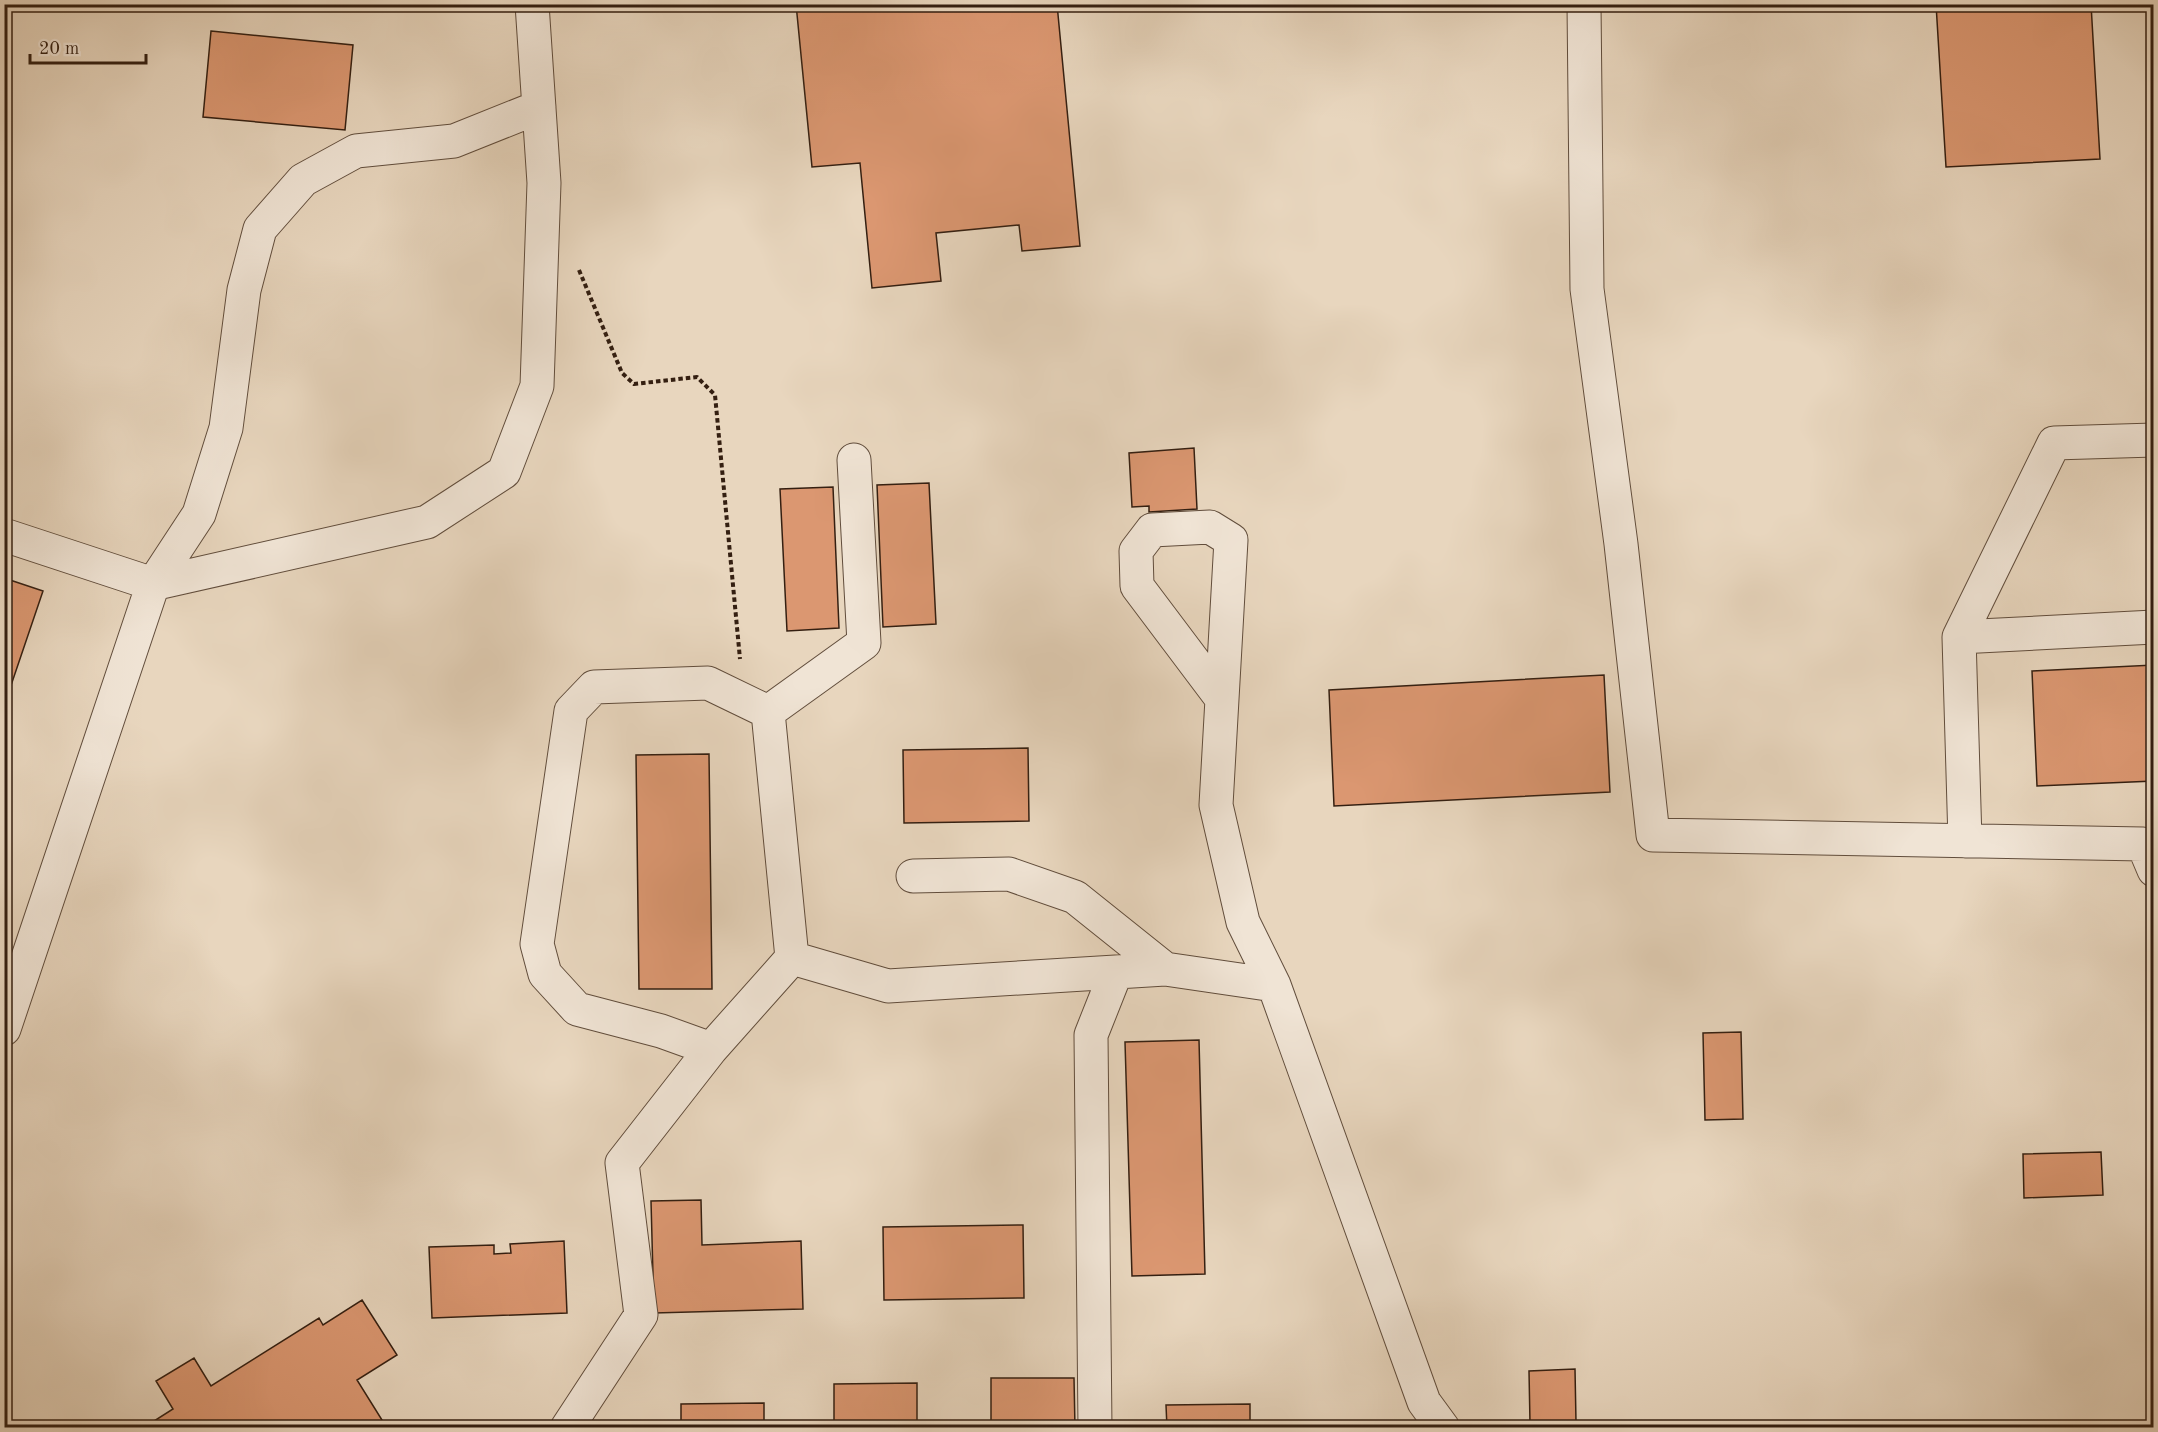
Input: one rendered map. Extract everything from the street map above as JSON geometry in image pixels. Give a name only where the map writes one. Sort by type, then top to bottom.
[{"type":"lane","points":[[4,535],[153,584],[427,522],[504,472],[537,386],[544,183],[532,4]]},
{"type":"lane","points":[[1584,4],[1587,289],[1621,544],[1653,835],[2143,844],[2154,870]]},
{"type":"lane","points":[[4,1029],[153,584],[199,514],[226,428],[244,290],[260,229],[303,180],[356,150],[454,141],[539,107]]},
{"type":"lane","points":[[1965,841],[1959,636],[2054,443],[2154,440]]},
{"type":"lane","points":[[756,707],[864,643],[854,460]]},
{"type":"lane","points":[[1222,699],[1137,586],[1136,551],[1152,530],[1210,527],[1231,540],[1222,699],[1216,805],[1243,922],[1274,985],[1424,1402],[1443,1428]]},
{"type":"lane","points":[[1959,636],[2154,627]]},
{"type":"lane","points":[[711,1050],[661,1031],[577,1010],[545,974],[537,944],[571,711],[594,687],[708,683],[756,707]]},
{"type":"lane","points":[[567,1428],[641,1315],[622,1163],[711,1050],[792,958],[756,707]]},
{"type":"lane","points":[[913,876],[1009,874],[1075,897],[1164,969]]},
{"type":"lane","points":[[792,958],[888,986],[1164,969],[1274,985]]},
{"type":"lane","points":[[1095,1428],[1092,1035],[1116,972]]},
{"type":"path","points":[[579,268],[622,374],[633,384],[697,377],[715,395],[756,707]]},
{"type":"building","points":[[796,4],[1057,4],[1080,246],[1022,251],[1019,225],[936,233],[941,281],[872,288],[860,163],[812,167]]},
{"type":"building","points":[[1936,4],[2091,4],[2100,159],[1946,167]]},
{"type":"building","points":[[211,31],[353,45],[345,130],[203,117]]},
{"type":"building","points":[[1194,448],[1197,509],[1149,512],[1149,506],[1132,507],[1129,453]]},
{"type":"building","points":[[929,483],[936,624],[883,627],[877,485]]},
{"type":"building","points":[[833,487],[839,628],[787,631],[780,489]]},
{"type":"building","points":[[4,578],[43,591],[4,706]]},
{"type":"building","points":[[2154,665],[2154,781],[2037,786],[2032,671]]},
{"type":"building","points":[[1604,675],[1610,792],[1334,806],[1329,690]]},
{"type":"building","points":[[1028,748],[1029,821],[904,823],[903,750]]},
{"type":"building","points":[[709,754],[712,989],[639,989],[636,755]]},
{"type":"building","points":[[1741,1032],[1743,1119],[1705,1120],[1703,1033]]},
{"type":"building","points":[[1199,1040],[1205,1274],[1132,1276],[1125,1042]]},
{"type":"building","points":[[2101,1152],[2103,1195],[2024,1198],[2023,1154]]},
{"type":"building","points":[[701,1200],[702,1245],[801,1241],[803,1309],[654,1313],[651,1201]]},
{"type":"building","points":[[1023,1225],[1024,1298],[884,1300],[883,1227]]},
{"type":"building","points":[[564,1241],[567,1313],[432,1318],[429,1247],[494,1245],[494,1254],[511,1253],[510,1244]]},
{"type":"building","points":[[362,1300],[397,1355],[357,1380],[387,1428],[143,1428],[173,1409],[156,1381],[194,1358],[211,1386],[319,1318],[323,1325]]},
{"type":"building","points":[[1575,1369],[1576,1422],[1530,1423],[1529,1371]]},
{"type":"building","points":[[991,1378],[1074,1378],[1075,1428],[991,1428]]},
{"type":"building","points":[[917,1383],[917,1428],[834,1428],[834,1384]]},
{"type":"building","points":[[764,1403],[764,1428],[681,1428],[681,1404]]},
{"type":"building","points":[[1250,1404],[1250,1428],[1167,1428],[1166,1405]]}]
